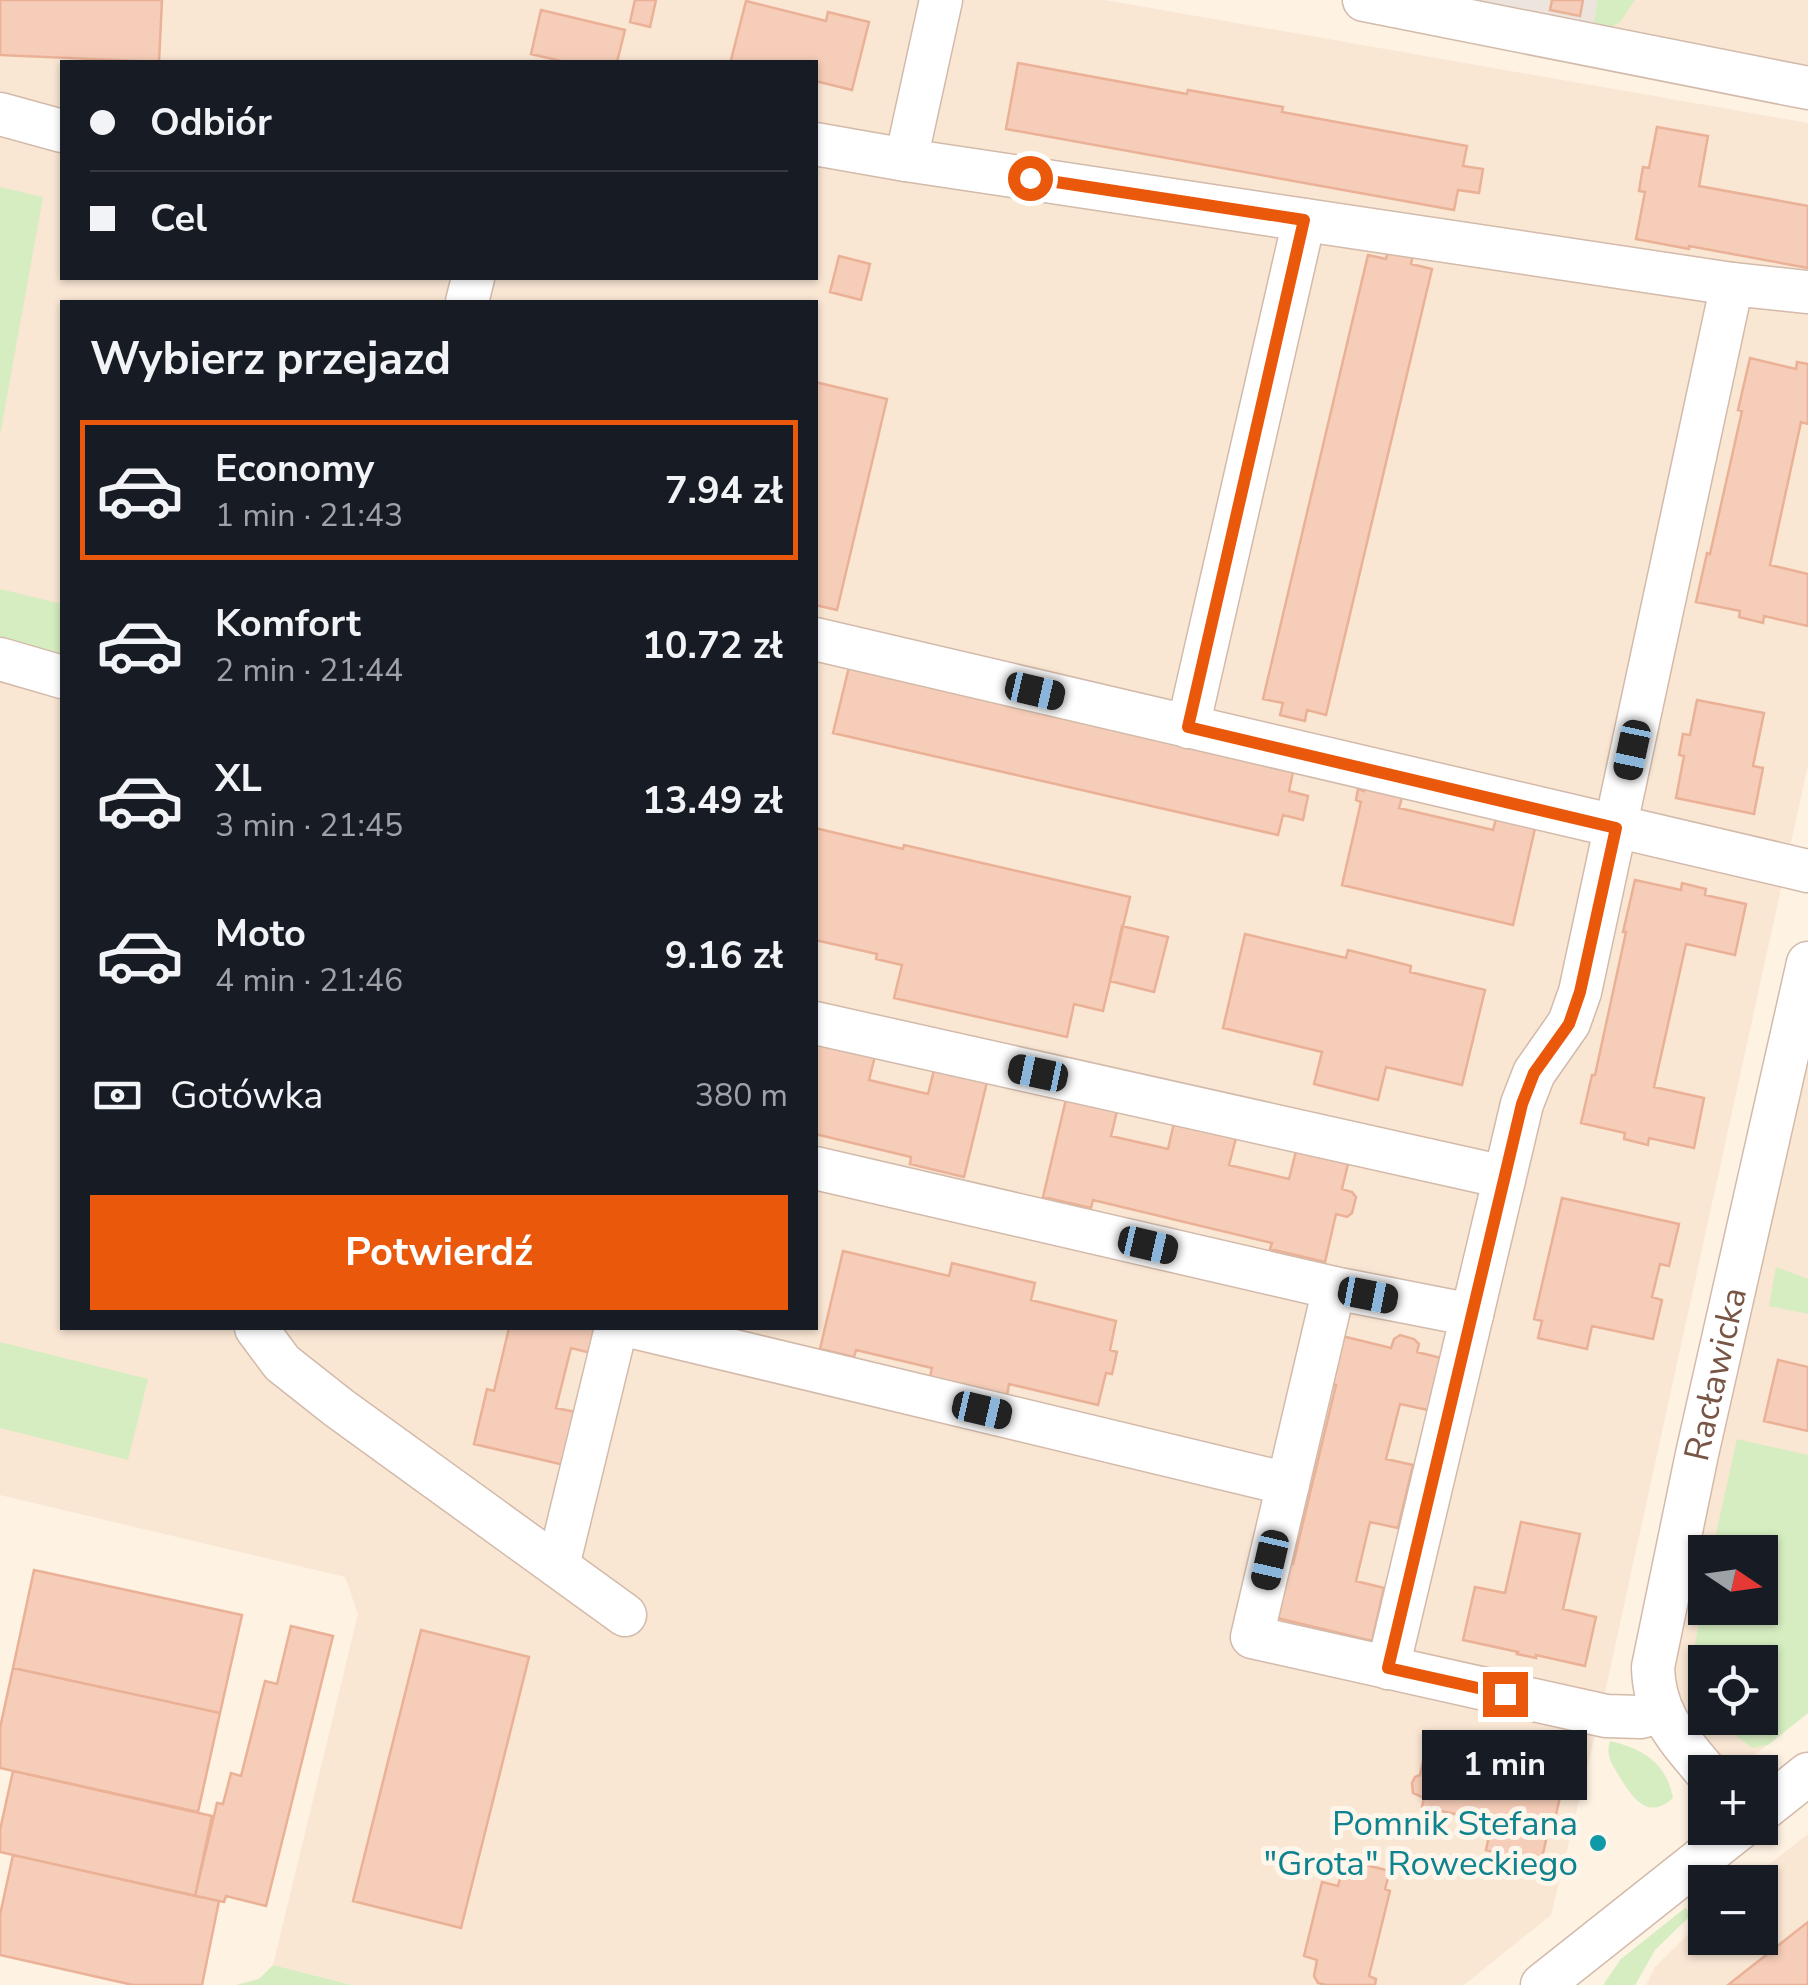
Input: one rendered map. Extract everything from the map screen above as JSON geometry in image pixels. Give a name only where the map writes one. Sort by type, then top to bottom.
[{"type":"street","points":[[906,160],[941,0]]},
{"type":"street","points":[[1364,0],[1808,88]]},
{"type":"street","points":[[0,114],[60,129]]},
{"type":"street","points":[[818,145],[1732,284],[1808,292]]},
{"type":"street","points":[[1188,727],[1304,220]]},
{"type":"street","points":[[1388,1668],[1522,1104],[1534,1073],[1569,1024],[1580,992],[1732,284]]},
{"type":"street","points":[[818,640],[1808,871]]},
{"type":"street","points":[[0,659],[60,676]]},
{"type":"street","name":"Racławicka","points":[[1692,1755],[1661,1712],[1653,1682],[1655,1651],[1808,963]]},
{"type":"street","points":[[818,1024],[1504,1177]]},
{"type":"street","points":[[818,1169],[1334,1288],[1472,1315]]},
{"type":"street","points":[[1334,1288],[1252,1637],[1606,1716],[1640,1717],[1661,1712]]},
{"type":"street","points":[[257,1330],[282,1363],[339,1408],[625,1614]]},
{"type":"street","points":[[558,1566],[616,1330]]},
{"type":"street","points":[[646,1330],[1288,1484]]},
{"type":"street","points":[[1778,1798],[1808,1774]]},
{"type":"street","points":[[1542,1985],[1718,1845]]},
{"type":"street","points":[[1584,1985],[1617,1924]]},
{"type":"shaded area","points":[[0,0],[1105,0],[1808,123],[1808,765],[1600,1715],[1551,1915],[1464,1985],[353,1985],[273,1965],[358,1614],[345,1577],[0,1495]]},
{"type":"shaded area","points":[[1371,0],[1808,0],[1808,85]]},
{"type":"shaded area","points":[[1462,0],[1598,0],[1588,44]]},
{"type":"shaded area","points":[[1808,945],[1808,1713],[1755,1755],[1693,1755],[1661,1712],[1688,1571],[1688,1625],[1778,1625],[1778,1535],[1695,1535]]},
{"type":"shaded area","points":[[1808,1834],[1808,1985],[1646,1985],[1655,1967],[1688,1934],[1688,1955],[1778,1955],[1778,1865],[1769,1865]]},
{"type":"green space","points":[[1598,0],[1635,0],[1620,22],[1605,31],[1593,25]]},
{"type":"green space","points":[[0,187],[43,197],[0,435]]},
{"type":"green space","points":[[0,589],[60,604],[60,655],[0,640]]},
{"type":"green space","points":[[1776,1267],[1808,1279],[1808,1314],[1769,1306]]},
{"type":"green space","points":[[0,1342],[148,1379],[128,1460],[0,1428]]},
{"type":"green space","points":[[1737,1439],[1808,1455],[1808,1713],[1768,1745],[1752,1748],[1735,1735],[1778,1735],[1778,1645],[1695,1645],[1698,1625],[1778,1625],[1778,1535],[1716,1535]]},
{"type":"green space","points":[[1610,1741],[1643,1753],[1659,1766],[1673,1798],[1657,1807],[1637,1800],[1611,1761]]},
{"type":"green space","points":[[1687,1909],[1688,1918],[1655,1950],[1635,1985],[1603,1985],[1621,1959]]},
{"type":"green space","points":[[273,1965],[352,1985],[236,1985],[259,1979]]},
{"type":"building","points":[[0,0],[162,0],[159,60],[0,55]]},
{"type":"building","points":[[635,0],[656,0],[650,27],[630,22]]},
{"type":"building","points":[[1552,0],[1583,0],[1580,16],[1550,10]]},
{"type":"building","points":[[746,1],[826,21],[828,12],[869,22],[852,90],[818,82],[818,60],[731,60]]},
{"type":"building","points":[[541,10],[625,30],[618,60],[556,60],[531,54]]},
{"type":"building","points":[[1018,63],[1283,107],[1282,112],[1467,146],[1463,166],[1483,169],[1479,193],[1458,190],[1454,210],[1006,129]]},
{"type":"building","points":[[1657,127],[1708,136],[1699,186],[1808,206],[1808,268],[1636,239],[1645,192],[1639,191],[1643,167],[1649,168]]},
{"type":"building","points":[[1390,241],[1415,247],[1411,264],[1432,269],[1326,715],[1307,710],[1305,721],[1280,715],[1283,703],[1263,699],[1368,255],[1386,259]]},
{"type":"building","points":[[839,256],[870,264],[861,300],[830,292]]},
{"type":"building","points":[[1750,358],[1796,369],[1797,362],[1808,364],[1808,424],[1801,422],[1770,565],[1808,574],[1808,626],[1764,616],[1763,623],[1739,617],[1740,611],[1696,602],[1742,411],[1738,410]]},
{"type":"building","points":[[818,383],[887,399],[837,610],[818,606]]},
{"type":"building","points":[[849,667],[1293,772],[1289,791],[1308,796],[1303,820],[1283,815],[1278,835],[833,733]]},
{"type":"building","points":[[1697,700],[1764,713],[1753,766],[1763,768],[1754,814],[1676,798],[1684,756],[1679,755],[1683,734],[1690,735]]},
{"type":"building","points":[[1365,785],[1403,794],[1399,808],[1493,830],[1497,815],[1536,824],[1513,925],[1342,885],[1361,802],[1356,800],[1358,789],[1364,791]]},
{"type":"building","points":[[818,829],[1130,897],[1103,1011],[1074,1004],[1067,1037],[894,998],[902,965],[876,959],[877,954],[818,941]]},
{"type":"building","points":[[1635,880],[1681,890],[1682,883],[1706,889],[1705,895],[1746,904],[1735,955],[1686,944],[1654,1087],[1704,1098],[1694,1148],[1649,1138],[1648,1145],[1624,1139],[1625,1133],[1581,1123],[1595,1075]]},
{"type":"building","points":[[1122,926],[1168,937],[1154,992],[1110,981]]},
{"type":"building","points":[[1245,934],[1346,958],[1348,950],[1411,966],[1410,972],[1485,990],[1462,1085],[1386,1067],[1378,1100],[1314,1084],[1322,1052],[1223,1028]]},
{"type":"building","points":[[818,1039],[876,1052],[869,1080],[928,1094],[935,1066],[988,1078],[964,1177],[910,1164],[911,1157],[818,1135]]},
{"type":"building","points":[[1067,1095],[1118,1107],[1111,1136],[1168,1149],[1174,1123],[1236,1138],[1229,1165],[1289,1179],[1296,1151],[1348,1164],[1342,1189],[1356,1197],[1352,1213],[1347,1217],[1336,1214],[1325,1262],[1270,1249],[1272,1243],[1093,1200],[1091,1208],[1043,1197]]},
{"type":"building","points":[[1562,1198],[1679,1224],[1669,1266],[1660,1264],[1652,1297],[1662,1300],[1653,1339],[1592,1326],[1587,1349],[1538,1338],[1542,1321],[1534,1319]]},
{"type":"building","points":[[843,1251],[949,1276],[952,1263],[1035,1283],[1031,1300],[1116,1321],[1110,1350],[1117,1352],[1112,1374],[1106,1373],[1098,1405],[1009,1384],[1007,1396],[930,1377],[932,1368],[856,1350],[854,1357],[820,1349]]},
{"type":"building","points":[[509,1330],[605,1330],[599,1355],[571,1348],[556,1408],[585,1414],[573,1467],[474,1444],[487,1389],[494,1391]]},
{"type":"building","points":[[1338,1335],[1391,1348],[1400,1335],[1419,1344],[1417,1352],[1441,1358],[1428,1410],[1400,1404],[1386,1459],[1413,1465],[1398,1528],[1370,1522],[1356,1581],[1384,1588],[1372,1641],[1273,1617],[1287,1563],[1293,1564],[1336,1385],[1327,1383]]},
{"type":"building","points":[[1778,1360],[1808,1367],[1808,1431],[1764,1421]]},
{"type":"building","points":[[1521,1522],[1580,1534],[1563,1609],[1596,1617],[1585,1666],[1463,1640],[1475,1587],[1505,1593]]},
{"type":"building","points":[[34,1570],[242,1615],[220,1713],[13,1668]]},
{"type":"building","points":[[291,1626],[333,1636],[266,1906],[226,1896],[224,1902],[195,1896],[217,1803],[223,1804],[231,1773],[241,1776],[265,1681],[277,1684]]},
{"type":"building","points":[[421,1630],[529,1657],[461,1928],[353,1901]]},
{"type":"building","points":[[13,1668],[220,1713],[198,1812],[0,1768],[0,1728]]},
{"type":"building","points":[[1437,1732],[1530,1754],[1532,1748],[1573,1757],[1541,1862],[1486,1850],[1492,1822],[1422,1807],[1424,1798],[1413,1793],[1412,1783],[1420,1775],[1425,1752],[1432,1754]]},
{"type":"building","points":[[13,1771],[212,1816],[195,1896],[0,1852],[0,1830]]},
{"type":"building","points":[[13,1855],[219,1901],[202,1985],[133,1985],[0,1955],[0,1915]]},
{"type":"building","points":[[1345,1860],[1390,1871],[1385,1889],[1390,1891],[1369,1976],[1376,1979],[1375,1985],[1318,1983],[1314,1976],[1317,1960],[1304,1956],[1322,1882],[1338,1886]]},
{"type":"building","points":[[1808,1922],[1808,1985],[1728,1985],[1766,1955],[1778,1955],[1778,1946]]},
{"type":"place","name":"Pomnik Stefana \"Grota\" Roweckiego","points":[[1598,1843]]},
{"type":"route","points":[[1030,178],[1304,220],[1188,727],[1616,828],[1580,992],[1569,1024],[1534,1073],[1522,1104],[1388,1668],[1505,1694]]}]
